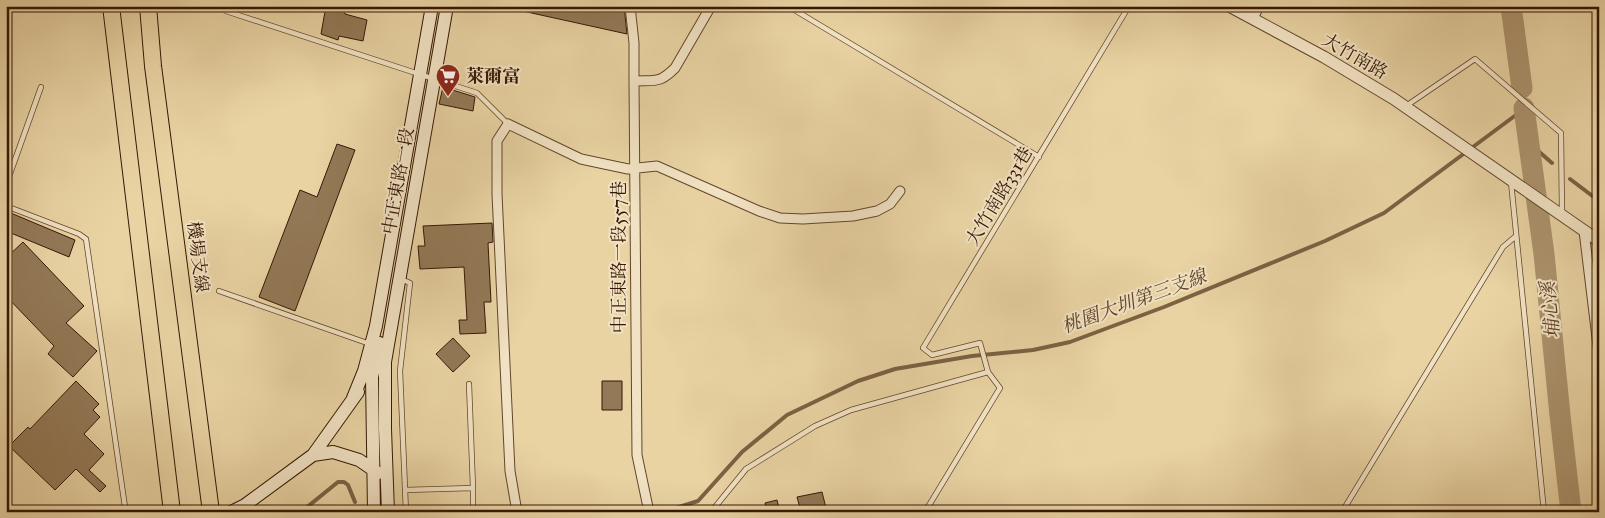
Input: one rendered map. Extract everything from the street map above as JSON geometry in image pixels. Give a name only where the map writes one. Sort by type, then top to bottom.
[{"type":"highway","points":[[111,6],[172,512]]},
{"type":"highway","name":"機場支線","points":[[148,6],[210,512]]},
{"type":"main road","name":"中正東路一段","points":[[353,398],[364,370],[371,344],[386,274],[432,6]]},
{"type":"main road","name":"中正東路一段","points":[[388,512],[385,362],[447,6]]},
{"type":"main road","name":"中正東路一段","points":[[374,512],[372,376],[384,329],[386,274]]},
{"type":"main road","name":"中正東路一段","points":[[312,455],[353,398],[385,362]]},
{"type":"main road","points":[[231,512],[245,505],[312,455],[334,452],[359,460],[373,468],[387,481]]},
{"type":"street","name":"中正東路一段557巷","points":[[630,6],[634,43],[637,455],[649,509]]},
{"type":"street","points":[[634,81],[662,80],[668,75],[675,68],[711,6]]},
{"type":"street","name":"大竹南路","points":[[1229,6],[1324,57],[1405,107],[1513,182]]},
{"type":"street","points":[[1252,18],[1258,6]]},
{"type":"street","points":[[517,512],[510,471],[497,194],[497,141],[508,124],[581,159],[628,169],[657,166],[759,211],[780,218],[803,219],[853,216],[877,211],[890,204],[900,191]]},
{"type":"street","points":[[1513,182],[1599,241]]},
{"type":"street","points":[[1584,231],[1599,354]]},
{"type":"lane","points":[[788,6],[1039,156]]},
{"type":"lane","name":"大竹南路331巷","points":[[988,372],[980,342],[932,355],[923,348],[1130,6]]},
{"type":"lane","points":[[226,12],[477,93],[508,124]]},
{"type":"lane","points":[[1405,107],[1475,59],[1561,133],[1557,213]]},
{"type":"lane","points":[[6,185],[41,88]]},
{"type":"lane","points":[[1513,182],[1516,236],[1544,512]]},
{"type":"lane","points":[[6,206],[79,234],[86,239],[125,507],[123,512]]},
{"type":"lane","points":[[1342,512],[1503,247],[1516,236]]},
{"type":"lane","points":[[399,277],[410,283],[400,371],[406,512]]},
{"type":"lane","points":[[219,291],[371,344]]},
{"type":"lane","points":[[711,512],[746,469],[815,426],[851,410],[988,372],[1000,388],[925,512]]},
{"type":"lane","points":[[469,384],[473,512]]},
{"type":"lane","points":[[405,490],[472,488]]},
{"type":"building","points":[[326,6],[332,6],[345,14],[367,20],[363,41],[339,36],[338,40],[321,34]]},
{"type":"building","points":[[519,6],[624,6],[627,34],[518,10]]},
{"type":"building","points":[[443,87],[475,97],[473,111],[439,104]]},
{"type":"building","points":[[337,144],[355,150],[295,311],[259,297],[300,190],[317,197]]},
{"type":"building","points":[[6,211],[75,240],[69,257],[6,231]]},
{"type":"building","points":[[492,223],[493,242],[488,243],[491,302],[484,302],[486,333],[460,334],[459,320],[467,320],[464,267],[420,269],[418,246],[425,246],[423,226]]},
{"type":"building","points":[[23,242],[84,306],[66,323],[97,351],[73,377],[48,354],[54,346],[6,296],[6,258]]},
{"type":"building","points":[[453,338],[470,356],[453,372],[436,354]]},
{"type":"building","points":[[76,381],[99,404],[93,410],[100,417],[84,434],[104,454],[89,470],[106,486],[100,492],[76,469],[55,490],[9,446],[28,427],[30,429]]},
{"type":"building","points":[[602,381],[622,381],[622,410],[602,410]]},
{"type":"building","points":[[822,492],[827,512],[801,512],[797,497]]},
{"type":"building","points":[[777,500],[780,512],[767,512],[765,503]]},
{"type":"waterway","name":"埔心溪","points":[[1511,6],[1522,88]]},
{"type":"waterway","name":"埔心溪","points":[[1524,108],[1544,254],[1571,512]]},
{"type":"waterway","name":"桃園大圳第三支線","points":[[663,512],[698,501],[742,452],[787,415],[858,381],[895,369],[972,356],[1033,350],[1070,342],[1164,307],[1325,241],[1384,213],[1524,109]]},
{"type":"waterway","points":[[1529,143],[1552,163]]},
{"type":"waterway","points":[[1570,179],[1599,201]]},
{"type":"waterway","points":[[301,512],[338,482],[344,482],[348,485],[355,502]]},
{"type":"place","name":"萊爾富","points":[[448,97]]}]
